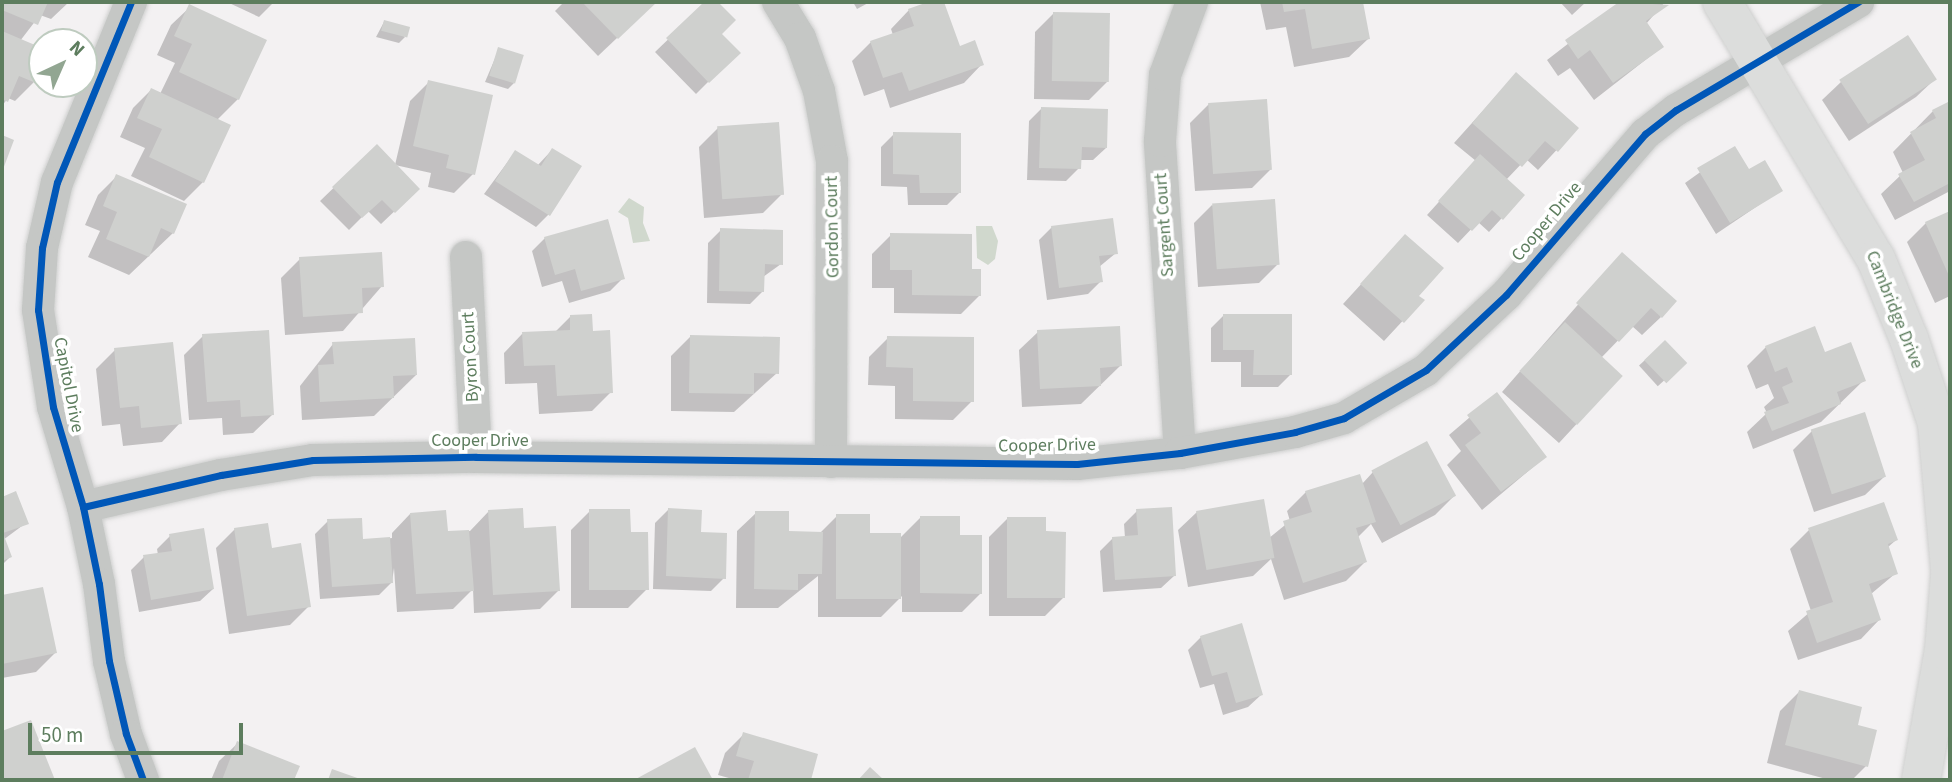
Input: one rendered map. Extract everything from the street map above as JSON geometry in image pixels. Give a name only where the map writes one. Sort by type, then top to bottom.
[{"type":"street","name":"Capitol Drive","points":[[131,2],[57,181],[42,248],[38,310],[53,407],[83,508],[109,661],[126,734],[144,780]]},
{"type":"street","name":"Gordon Court","points":[[778,2],[800,38],[819,90],[832,161],[831,462]]},
{"type":"street","name":"Sargent Court","points":[[1180,453],[1160,141],[1165,75],[1192,2]]},
{"type":"street","name":"Cambridge Drive","points":[[1722,2],[1876,259],[1909,339],[1937,423],[1950,573],[1944,650],[1921,780]]},
{"type":"street","name":"Cooper Drive","points":[[83,508],[301,461],[476,457],[1077,464],[1180,453],[1295,432],[1344,418],[1387,397],[1462,340],[1506,295],[1645,134],[1676,110],[1858,2]]},
{"type":"street","name":"Byron Court","points":[[466,257],[476,457]]},
{"type":"shaded area","points":[[629,198],[644,207],[643,223],[650,241],[633,243],[628,218],[618,212]]},
{"type":"shaded area","points":[[976,226],[992,226],[998,241],[995,259],[988,265],[977,258]]},
{"type":"building","points":[[2,2],[48,2],[38,25],[2,10]]},
{"type":"building","points":[[582,2],[657,2],[618,39]]},
{"type":"building","points":[[704,2],[718,2],[736,20],[722,34],[741,53],[709,83],[666,38]]},
{"type":"building","points":[[928,2],[944,2],[960,46],[975,40],[984,65],[909,91],[902,72],[883,78],[870,41],[914,26],[908,9]]},
{"type":"building","points":[[1282,2],[1363,2],[1370,39],[1312,49],[1305,9],[1284,12]]},
{"type":"building","points":[[1619,2],[1669,5],[1646,21],[1664,47],[1613,83],[1590,50],[1578,59],[1565,40]]},
{"type":"building","points":[[189,4],[267,40],[239,100],[179,72],[192,44],[174,36]]},
{"type":"building","points":[[1053,12],[1110,13],[1109,82],[1052,81]]},
{"type":"building","points":[[384,20],[410,27],[407,38],[381,31]]},
{"type":"building","points":[[2,31],[28,42],[28,80],[19,76],[8,102],[2,99]]},
{"type":"building","points":[[1908,35],[1937,79],[1868,124],[1839,80]]},
{"type":"building","points":[[498,47],[524,55],[515,84],[489,76]]},
{"type":"building","points":[[1516,72],[1579,128],[1558,152],[1545,141],[1522,167],[1472,123]]},
{"type":"building","points":[[428,80],[493,95],[475,175],[446,168],[449,155],[413,146]]},
{"type":"building","points":[[151,88],[231,125],[204,183],[149,157],[162,129],[137,118]]},
{"type":"building","points":[[1267,99],[1272,170],[1213,174],[1208,103]]},
{"type":"building","points":[[1950,101],[1950,183],[1914,202],[1898,174],[1925,160],[1910,132],[1936,118],[1932,110]]},
{"type":"building","points":[[1041,107],[1108,109],[1107,148],[1082,147],[1081,169],[1039,168]]},
{"type":"building","points":[[779,122],[784,195],[722,199],[717,126]]},
{"type":"building","points":[[893,132],[961,133],[961,193],[920,193],[919,175],[893,174]]},
{"type":"building","points":[[2,135],[14,140],[2,172]]},
{"type":"building","points":[[377,144],[420,189],[395,213],[382,200],[362,218],[332,187]]},
{"type":"building","points":[[1735,146],[1749,169],[1765,160],[1783,191],[1730,223],[1697,168]]},
{"type":"building","points":[[552,148],[582,166],[550,216],[495,181],[515,150],[541,166]]},
{"type":"building","points":[[1480,154],[1525,195],[1503,220],[1492,210],[1472,231],[1438,201]]},
{"type":"building","points":[[116,174],[187,204],[174,234],[161,228],[149,257],[106,239],[117,212],[103,206]]},
{"type":"building","points":[[1275,199],[1280,265],[1217,269],[1212,203]]},
{"type":"building","points":[[1950,211],[1950,278],[1925,222]]},
{"type":"building","points":[[1113,218],[1118,254],[1099,256],[1103,282],[1059,288],[1051,226]]},
{"type":"building","points":[[608,219],[625,279],[581,291],[575,269],[555,275],[544,237]]},
{"type":"building","points":[[720,228],[783,230],[783,265],[765,264],[764,292],[719,291]]},
{"type":"building","points":[[890,233],[972,234],[972,269],[981,269],[981,296],[912,295],[912,270],[890,270]]},
{"type":"building","points":[[1405,234],[1444,268],[1419,296],[1425,300],[1404,323],[1360,284]]},
{"type":"building","points":[[382,252],[384,287],[362,288],[363,313],[303,317],[299,257]]},
{"type":"building","points":[[1622,252],[1677,301],[1662,318],[1651,308],[1619,342],[1576,303]]},
{"type":"building","points":[[592,314],[593,331],[610,330],[613,393],[557,396],[555,365],[524,366],[522,332],[570,330],[570,315]]},
{"type":"building","points":[[1223,314],[1292,314],[1292,375],[1253,375],[1254,350],[1223,350]]},
{"type":"building","points":[[1565,322],[1623,376],[1577,425],[1519,371]]},
{"type":"building","points":[[1120,326],[1122,366],[1100,368],[1101,386],[1040,389],[1037,330]]},
{"type":"building","points":[[1815,326],[1825,352],[1851,342],[1866,381],[1837,392],[1841,404],[1772,431],[1764,412],[1789,403],[1782,387],[1793,382],[1787,367],[1775,372],[1765,346]]},
{"type":"building","points":[[269,330],[274,415],[241,417],[240,400],[207,402],[202,334]]},
{"type":"building","points":[[690,335],[780,337],[779,374],[754,373],[754,394],[689,393]]},
{"type":"building","points":[[887,336],[974,337],[974,402],[913,401],[913,368],[886,367]]},
{"type":"building","points":[[415,338],[417,375],[393,376],[394,398],[320,402],[318,365],[334,364],[332,342]]},
{"type":"building","points":[[1665,340],[1687,363],[1666,383],[1644,360]]},
{"type":"building","points":[[173,342],[182,424],[141,428],[139,406],[120,408],[114,348]]},
{"type":"building","points":[[1497,392],[1547,457],[1501,492],[1465,445],[1481,433],[1467,415]]},
{"type":"building","points":[[1865,412],[1886,477],[1832,494],[1811,430]]},
{"type":"building","points":[[1427,441],[1456,496],[1400,525],[1371,471]]},
{"type":"building","points":[[1360,474],[1376,522],[1356,528],[1367,562],[1303,583],[1283,521],[1312,512],[1305,491]]},
{"type":"building","points":[[16,491],[29,524],[3,533],[12,557],[2,561],[2,497]]},
{"type":"building","points":[[1264,499],[1274,558],[1206,570],[1196,511]]},
{"type":"building","points":[[1884,502],[1898,540],[1888,544],[1898,574],[1869,584],[1881,620],[1817,643],[1806,611],[1833,602],[1808,528]]},
{"type":"building","points":[[1172,507],[1176,576],[1115,580],[1112,537],[1138,535],[1136,509]]},
{"type":"building","points":[[523,508],[524,528],[556,526],[560,591],[493,595],[488,510]]},
{"type":"building","points":[[668,508],[702,510],[701,532],[727,533],[726,579],[666,576]]},
{"type":"building","points":[[589,509],[630,509],[631,532],[648,532],[649,590],[589,590]]},
{"type":"building","points":[[446,510],[448,531],[469,530],[474,591],[416,594],[410,513]]},
{"type":"building","points":[[755,511],[789,511],[789,531],[823,532],[822,574],[798,574],[798,590],[754,589]]},
{"type":"building","points":[[836,514],[870,514],[870,533],[901,533],[901,599],[836,599]]},
{"type":"building","points":[[920,516],[960,516],[960,535],[982,535],[982,594],[920,593]]},
{"type":"building","points":[[1007,517],[1046,517],[1046,531],[1066,532],[1065,598],[1007,598]]},
{"type":"building","points":[[362,518],[363,539],[390,537],[393,583],[332,587],[327,519]]},
{"type":"building","points":[[268,523],[272,548],[301,543],[311,607],[247,616],[234,528]]},
{"type":"building","points":[[204,528],[214,589],[151,600],[143,555],[172,551],[169,534]]},
{"type":"building","points":[[43,587],[57,653],[2,664],[2,595]]},
{"type":"building","points":[[1242,623],[1263,695],[1236,703],[1227,672],[1212,676],[1200,636]]},
{"type":"building","points":[[1799,690],[1862,707],[1858,725],[1877,730],[1868,767],[1785,745]]},
{"type":"building","points":[[31,720],[55,780],[2,780],[2,731]]},
{"type":"building","points":[[743,732],[818,754],[811,780],[748,780],[754,761],[736,756]]},
{"type":"building","points":[[237,741],[300,766],[294,780],[222,780]]},
{"type":"building","points":[[695,747],[713,780],[634,780]]},
{"type":"building","points":[[870,767],[884,780],[858,780]]},
{"type":"building","points":[[332,769],[363,780],[328,780]]},
{"type":"cycle path","points":[[131,2],[57,182],[42,248],[38,310],[53,407],[83,507],[99,584],[109,661],[126,734],[143,780]]},
{"type":"cycle path","points":[[83,507],[221,475],[313,460],[476,457],[1077,464],[1180,453],[1295,432],[1344,418],[1426,370],[1506,295],[1645,134],[1676,110],[1858,2]]}]
